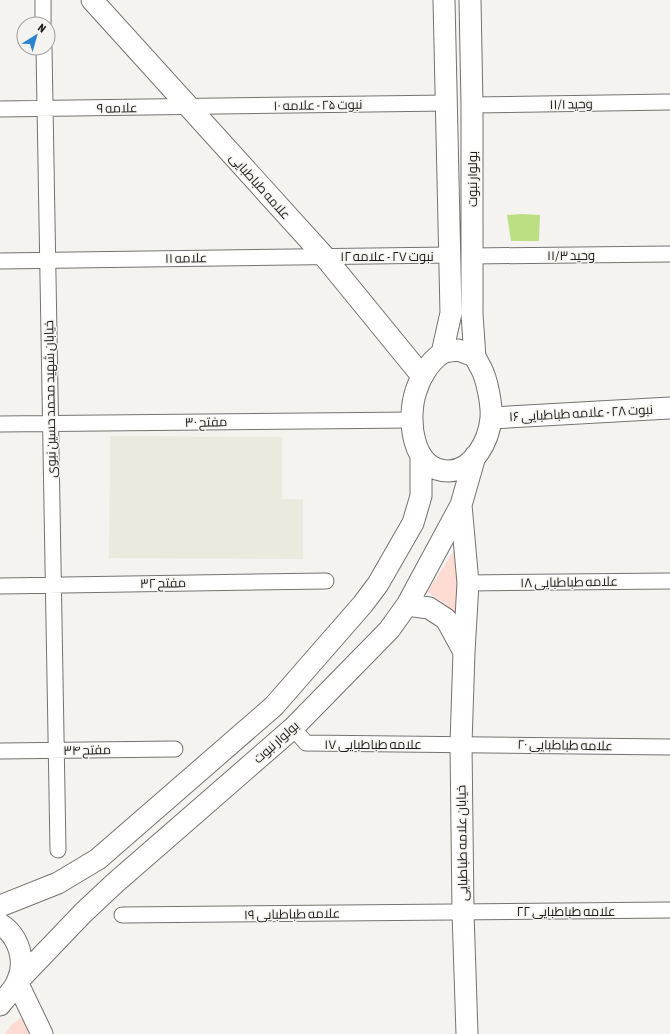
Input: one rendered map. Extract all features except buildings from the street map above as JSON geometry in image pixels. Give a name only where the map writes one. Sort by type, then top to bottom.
[{"type":"main road","name":"علامه طباطبایی","points":[[92,0],[324,256],[422,376]]},
{"type":"main road","name":"بولوار نبوت","points":[[442,353],[451,313],[444,0]]},
{"type":"main road","name":"بولوار نبوت","points":[[470,0],[472,105],[472,314],[475,358]]},
{"type":"main road","points":[[0,906],[58,883],[98,859],[274,706],[364,604],[378,584],[413,523],[421,496],[422,458],[414,438],[412,420],[416,392],[422,376],[431,363],[442,353],[458,350],[475,358],[484,374],[491,418],[486,440],[475,456],[464,467],[449,471],[434,468],[422,458]]},
{"type":"main road","name":"نبوت ۲۸ - علامه طباطبایی ۱۶","points":[[491,418],[670,408]]},
{"type":"main road","name":"بولوار نبوت","points":[[0,1005],[17,982],[83,913],[115,883],[293,728],[389,630],[407,605],[461,505],[475,456]]},
{"type":"main road","name":"خیابان علامه طباطبایی","points":[[461,505],[468,583],[461,744],[463,912],[467,1034]]},
{"type":"main road","points":[[407,605],[429,608],[446,619],[464,652]]},
{"type":"main road","points":[[0,924],[7,929],[18,945],[22,964],[17,982],[42,1034]]},
{"type":"street","points":[[43,0],[43,16]]},
{"type":"street","name":"خیابان شهید محمد حسین نبوی","points":[[44,56],[58,850]]},
{"type":"street","name":"وحید ۱۱/۱","points":[[472,105],[670,102]]},
{"type":"street","name":"نبوت ۲۵ - علامه ۱۰","points":[[189,107],[447,103]]},
{"type":"street","name":"علامه ۹","points":[[0,109],[189,107]]},
{"type":"street","name":"وحید ۱۱/۳","points":[[472,256],[670,254]]},
{"type":"street","name":"نبوت ۲۷ - علامه ۱۲","points":[[324,256],[450,255]]},
{"type":"street","name":"علامه ۱۱","points":[[0,261],[324,256]]},
{"type":"street","name":"مفتح ۳۰","points":[[0,424],[412,420]]},
{"type":"street","name":"مفتح ۳۲","points":[[0,586],[326,581]]},
{"type":"street","name":"علامه طباطبایی ۱۸","points":[[468,583],[670,581]]},
{"type":"street","name":"علامه طباطبایی ۱۷","points":[[293,728],[306,743],[461,744]]},
{"type":"street","name":"علامه طباطبایی ۲۰","points":[[461,744],[670,747]]},
{"type":"street","name":"مفتح ۳۴","points":[[0,751],[175,749]]},
{"type":"street","name":"علامه طباطبایی ۲۲","points":[[463,912],[670,910]]},
{"type":"street","name":"علامه طباطبایی ۱۹","points":[[122,915],[463,912]]},
{"type":"shaded area","points":[[110,436],[282,437],[282,499],[303,499],[303,559],[109,558]]},
{"type":"shaded area","points":[[461,540],[463,622],[447,605],[427,592]]},
{"type":"shaded area","points":[[27,1014],[37,1034],[5,1034],[12,1024]]}]
